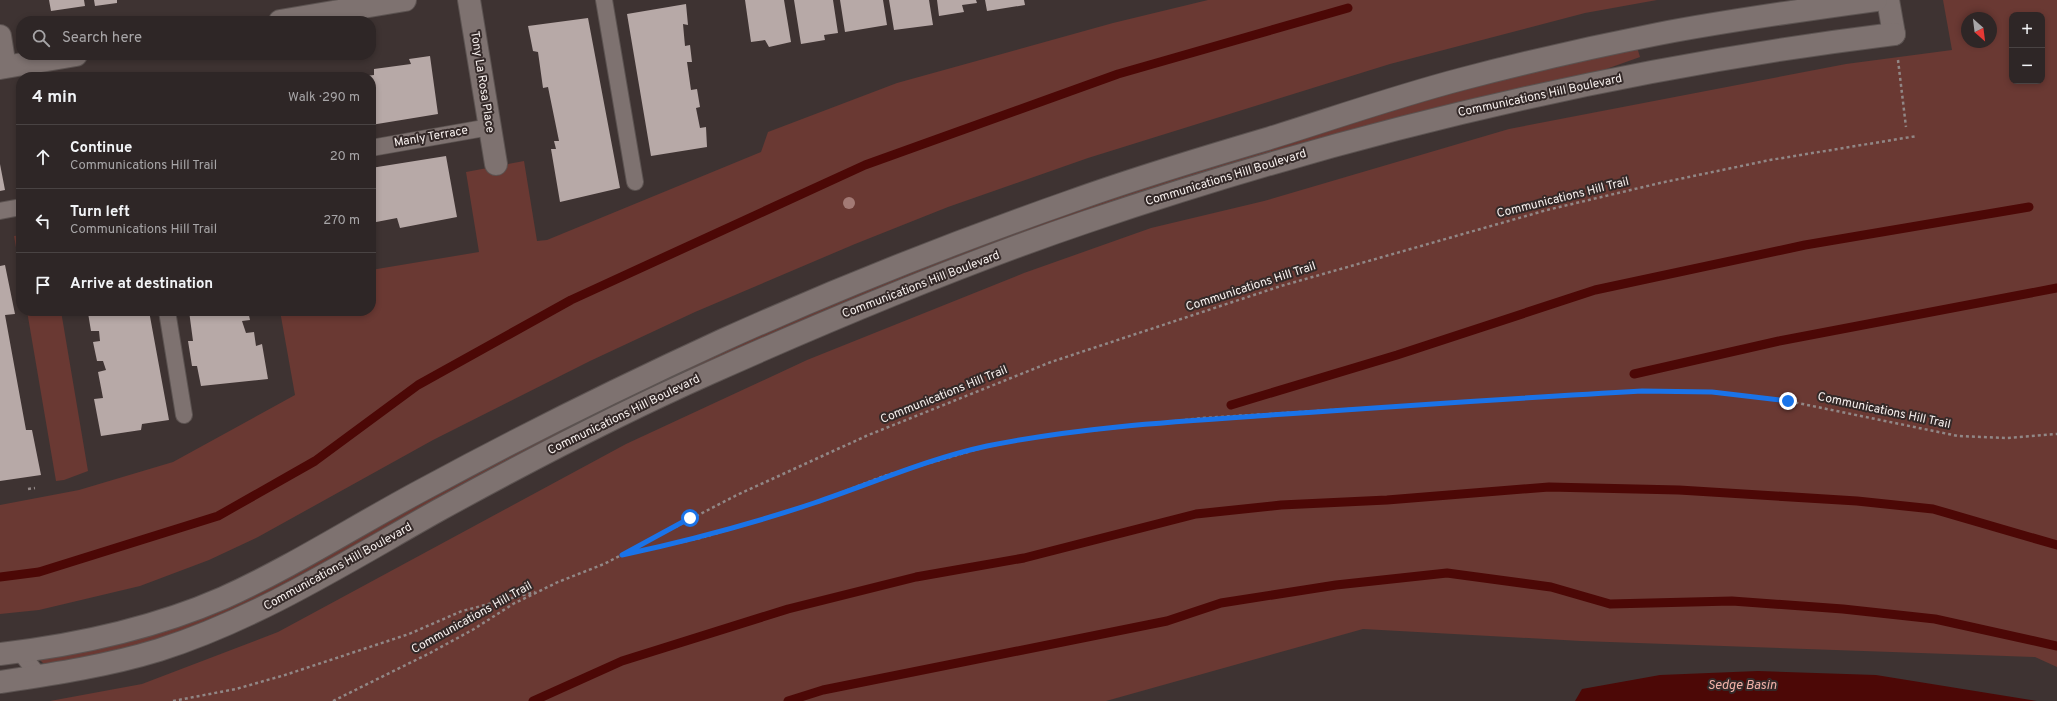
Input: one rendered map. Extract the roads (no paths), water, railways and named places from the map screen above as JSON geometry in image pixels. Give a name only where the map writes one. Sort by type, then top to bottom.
[{"type":"street","points":[[310,16],[406,0]]},
{"type":"street","name":"Tony La Rosa Place","points":[[469,0],[496,164]]},
{"type":"street","name":"Communications Hill Boulevard","points":[[10,653],[108,637],[172,618],[220,599],[263,579],[322,548],[420,491],[650,373],[784,313],[914,259],[1074,200],[1178,166],[1459,80],[1658,34],[1743,19],[1876,0]]},
{"type":"street","name":"Communications Hill Boulevard","points":[[0,682],[106,664],[159,650],[262,609],[514,470],[704,376],[868,305],[1082,224],[1275,163],[1443,118],[1613,79],[1832,41],[1894,34],[1888,0]]},
{"type":"street","points":[[0,36],[3,67],[46,60]]},
{"type":"lane","points":[[604,0],[635,182]]},
{"type":"lane","name":"Manly Terrace","points":[[376,147],[490,127]]},
{"type":"lane","points":[[0,211],[16,208]]},
{"type":"lane","points":[[168,316],[184,415]]},
{"type":"lane","points":[[10,653],[39,676]]},
{"type":"water","name":"Sedge Basin","points":[[1758,671],[1876,675],[2037,701],[1575,701],[1582,689],[1660,675]]},
{"type":"waterway","points":[[0,577],[39,572],[218,516],[315,461],[418,385],[571,300],[865,165],[1118,74],[1348,8]]},
{"type":"waterway","points":[[1231,405],[1397,355],[1595,290],[1805,245],[2029,207]]},
{"type":"waterway","points":[[1634,374],[1779,341],[2057,288]]},
{"type":"waterway","points":[[533,701],[622,661],[788,609],[916,577],[1024,558],[1196,514],[1281,505],[1387,500],[1549,487],[1679,490],[1857,501],[1933,509],[2057,545]]},
{"type":"waterway","points":[[788,701],[823,690],[1167,621],[1221,603],[1336,585],[1447,573],[1551,587],[1610,604],[1732,601],[1843,609],[1935,619],[2057,646]]}]
